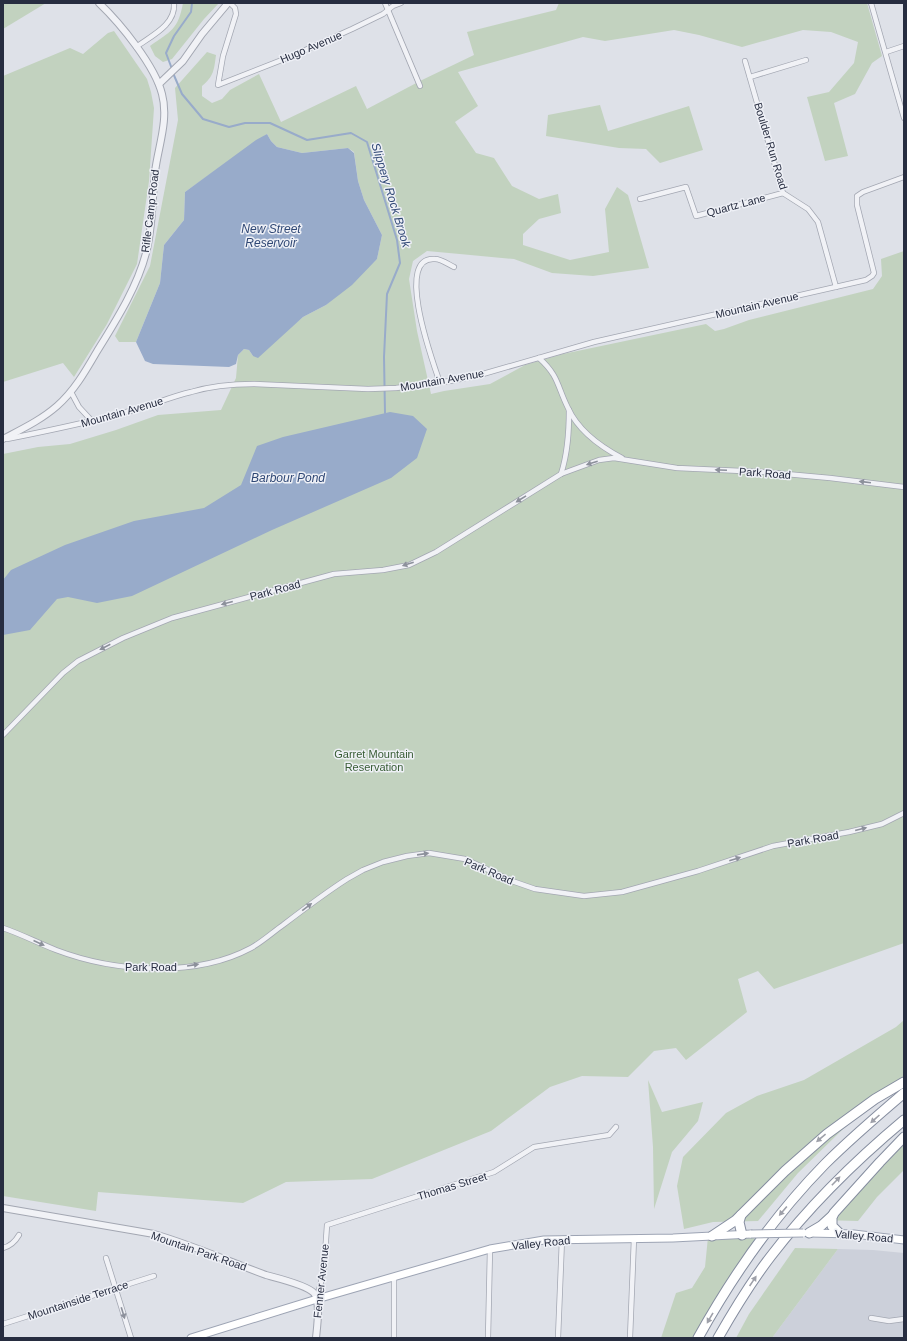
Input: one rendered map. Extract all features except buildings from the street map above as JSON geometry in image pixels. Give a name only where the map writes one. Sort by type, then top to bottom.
[{"type":"highway","points":[[712,1236],[725,1229],[741,1215],[796,1161],[822,1138],[875,1099],[904,1082]]},
{"type":"highway","points":[[698,1338],[742,1265],[781,1213],[825,1164],[904,1093]]},
{"type":"highway","points":[[718,1338],[758,1274],[800,1220],[839,1178],[904,1120]]},
{"type":"highway","points":[[806,1233],[821,1226],[904,1137]]},
{"type":"highway","points":[[834,1213],[832,1218],[832,1226],[834,1230],[839,1233]]},
{"type":"highway","points":[[741,1215],[739,1222],[747,1234]]},
{"type":"main road","name":"Valley Road","points":[[191,1338],[207,1336],[317,1299],[490,1249],[544,1240],[839,1233],[904,1240]]},
{"type":"street","name":"Rifle Camp Road","points":[[3,439],[43,417],[71,392],[110,331],[144,262],[149,237],[155,172],[164,119],[164,107],[159,84],[154,73],[136,47],[109,13],[99,3]]},
{"type":"street","points":[[136,47],[160,30],[169,21],[174,14],[174,3]]},
{"type":"street","points":[[159,84],[183,60],[202,34],[229,3]]},
{"type":"street","name":"Hugo Avenue","points":[[229,3],[235,8],[236,14],[223,56],[218,85],[292,56],[352,30],[383,14],[393,6],[401,3]]},
{"type":"street","points":[[385,3],[420,86]]},
{"type":"street","points":[[871,3],[904,118]]},
{"type":"street","points":[[886,52],[904,46]]},
{"type":"street","points":[[750,77],[806,60]]},
{"type":"street","name":"Boulder Run Road","points":[[745,61],[783,193],[808,209],[818,222],[836,287]]},
{"type":"street","name":"Mountain Avenue","points":[[3,439],[60,429],[128,412],[192,391],[240,384],[276,384],[368,389],[396,388],[476,376],[594,342],[866,280],[874,273],[857,204],[857,198],[859,194],[904,178]]},
{"type":"street","name":"Quartz Lane","points":[[640,199],[686,187],[696,216],[783,193]]},
{"type":"street","points":[[440,382],[425,336],[418,305],[416,280],[420,266],[426,260],[435,259],[454,267]]},
{"type":"street","name":"Park Road","points":[[539,358],[554,373],[569,410],[580,426],[610,452],[625,460]]},
{"type":"street","points":[[71,392],[79,407],[92,421]]},
{"type":"street","name":"Park Road","points":[[561,474],[569,437],[569,410]]},
{"type":"street","name":"Park Road","points":[[3,735],[63,673],[78,661],[123,638],[172,618],[334,574],[383,570],[409,565],[436,552],[561,474],[599,460],[614,458],[677,468],[764,472],[904,487]]},
{"type":"street","name":"Park Road","points":[[3,928],[14,931],[57,950],[93,961],[118,967],[166,969],[226,959],[252,948],[347,878],[362,870],[383,862],[407,856],[429,853],[448,855],[465,859],[512,881],[535,889],[584,896],[622,892],[773,846],[849,832],[882,824],[899,817],[904,813]]},
{"type":"street","name":"Thomas Street","points":[[327,1225],[494,1172],[534,1147],[609,1136],[616,1127]]},
{"type":"street","name":"Mountain Park Road","points":[[3,1208],[135,1230],[176,1240],[267,1275],[307,1288],[314,1292],[317,1299]]},
{"type":"street","name":"Fenner Avenue","points":[[316,1338],[317,1299],[324,1269],[327,1225]]},
{"type":"street","points":[[3,1248],[10,1246],[15,1242],[19,1235]]},
{"type":"street","points":[[630,1338],[634,1238]]},
{"type":"street","points":[[558,1338],[562,1239]]},
{"type":"street","points":[[488,1338],[490,1249]]},
{"type":"street","points":[[106,1258],[131,1338]]},
{"type":"street","name":"Mountainside Terrace","points":[[3,1324],[154,1276]]},
{"type":"street","points":[[394,1277],[394,1338]]},
{"type":"street","points":[[871,1318],[889,1321],[904,1319]]},
{"type":"shaded area","points":[[838,1249],[904,1253],[904,1338],[772,1338]]},
{"type":"green space","points":[[3,3],[46,3],[3,29]]},
{"type":"green space","points":[[183,3],[219,3],[204,19],[172,59],[163,62],[155,56],[150,46],[176,25]]},
{"type":"green space","name":"Garret Mountain Reservation","points":[[559,3],[867,3],[882,56],[872,63],[855,94],[834,103],[848,156],[825,161],[807,97],[829,92],[854,63],[858,42],[831,32],[803,30],[742,47],[699,35],[674,30],[605,41],[583,37],[458,72],[478,106],[455,122],[476,153],[494,158],[512,186],[539,199],[558,194],[561,213],[539,219],[523,234],[523,245],[570,260],[609,252],[605,209],[617,187],[628,195],[649,268],[593,276],[552,273],[514,259],[427,251],[413,261],[409,279],[417,331],[431,394],[490,384],[525,365],[563,354],[706,324],[715,331],[749,320],[873,289],[882,276],[881,259],[904,251],[904,943],[774,989],[758,971],[738,979],[747,1012],[686,1060],[676,1048],[654,1051],[628,1077],[582,1076],[550,1087],[491,1131],[372,1179],[286,1182],[243,1203],[98,1192],[96,1211],[3,1196],[3,454],[38,447],[70,444],[158,415],[221,410],[236,378],[238,355],[244,349],[249,350],[253,356],[303,317],[326,305],[377,259],[382,235],[364,200],[358,181],[354,152],[348,148],[302,153],[277,147],[267,134],[185,192],[184,220],[164,245],[160,283],[136,342],[119,342],[115,336],[150,266],[178,120],[175,88],[207,52],[216,55],[215,65],[209,79],[202,86],[202,96],[212,103],[222,99],[230,90],[259,74],[281,122],[356,86],[367,109],[474,55],[467,32],[556,10]]},
{"type":"green space","points":[[114,31],[147,79],[154,108],[149,181],[137,264],[107,324],[74,377],[63,363],[3,382],[3,76],[70,48],[83,54],[108,33]]},
{"type":"green space","points":[[600,105],[608,131],[689,106],[703,150],[660,163],[646,149],[619,148],[546,136],[548,115]]},
{"type":"green space","points":[[904,1020],[904,1077],[842,1130],[798,1173],[758,1221],[713,1222],[684,1229],[677,1186],[683,1157],[726,1113],[757,1096],[804,1080],[896,1027]]},
{"type":"green space","points":[[648,1080],[662,1112],[703,1102],[698,1121],[672,1152],[654,1209],[653,1147]]},
{"type":"green space","points":[[904,1139],[904,1170],[877,1197],[858,1221],[820,1220]]},
{"type":"green space","points":[[753,1234],[755,1240],[693,1338],[661,1338],[676,1293],[692,1288],[705,1267],[708,1237]]},
{"type":"green space","points":[[795,1248],[838,1249],[772,1338],[736,1338],[749,1314]]},
{"type":"water","name":"New Street Reservoir","points":[[267,134],[277,147],[302,153],[348,148],[354,153],[358,181],[364,200],[382,235],[377,259],[352,285],[326,305],[303,317],[258,358],[253,356],[249,350],[244,349],[238,355],[236,364],[229,367],[153,364],[145,361],[136,342],[160,283],[164,245],[184,220],[185,192],[256,140]]},
{"type":"water","name":"Barbour Pond","points":[[390,412],[413,416],[427,429],[417,458],[391,478],[272,530],[132,596],[97,603],[68,597],[57,599],[30,630],[3,635],[3,580],[11,570],[65,545],[134,521],[204,508],[241,485],[257,446],[283,437]]},
{"type":"waterway","name":"Slippery Rock Brook","points":[[172,69],[166,53],[174,36],[191,12],[192,3]]},
{"type":"waterway","name":"Slippery Rock Brook","points":[[173,73],[182,94],[203,119],[229,127],[245,123],[270,123],[307,140],[351,133],[367,142],[397,240],[400,263],[387,294],[384,357],[385,413]]}]
